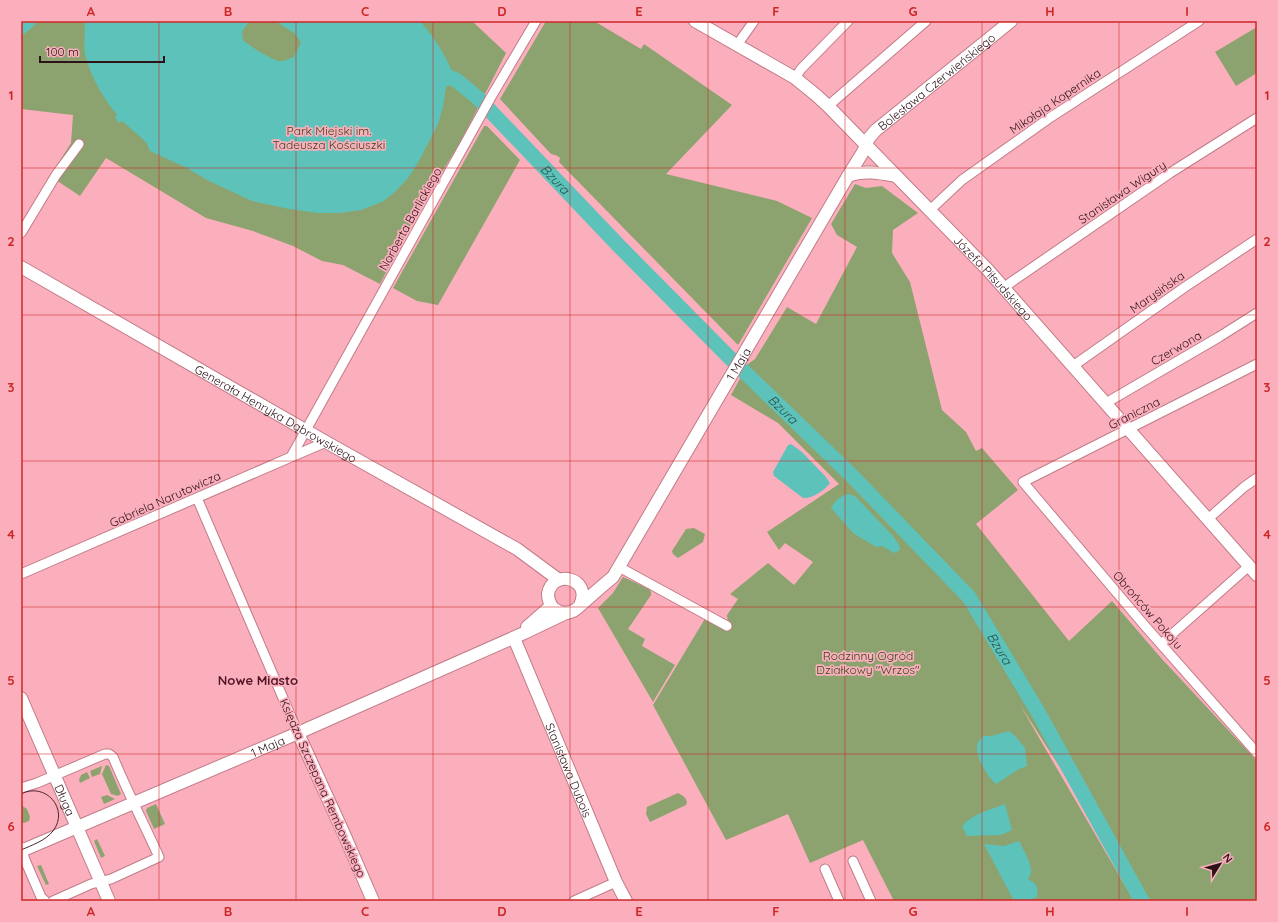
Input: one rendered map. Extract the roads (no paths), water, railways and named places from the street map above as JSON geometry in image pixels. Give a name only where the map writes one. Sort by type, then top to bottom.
[{"type":"street","name":"Norberta Barlickiego","points":[[306,430],[490,100],[536,21]]},
{"type":"street","name":"Józefa Piłsudskiego","points":[[695,21],[795,78],[828,106],[964,245],[1253,570]]},
{"type":"street","points":[[737,44],[754,21]]},
{"type":"street","points":[[795,78],[800,70],[848,21]]},
{"type":"street","points":[[828,106],[926,21]]},
{"type":"street","name":"Bolesława Czerwieńskiego","points":[[866,145],[869,138],[876,130],[1010,21]]},
{"type":"street","name":"Mikołaja Kopernika","points":[[930,210],[962,180],[1048,119],[1199,21]]},
{"type":"street","name":"Stanisława Wigury","points":[[1004,289],[1164,177],[1257,118]]},
{"type":"street","points":[[21,233],[56,175],[79,144]]},
{"type":"street","name":"1 Maja","points":[[580,606],[613,577],[866,145]]},
{"type":"street","points":[[848,176],[868,172],[896,176]]},
{"type":"street","name":"Marysińska","points":[[1073,366],[1179,291],[1257,239]]},
{"type":"street","name":"Generała Henryka Dąbrowskiego","points":[[21,267],[326,442],[517,549],[532,558],[556,582]]},
{"type":"street","name":"Czerwona","points":[[1106,404],[1257,313]]},
{"type":"street","name":"Graniczna","points":[[1023,482],[1257,364]]},
{"type":"street","points":[[291,457],[306,430]]},
{"type":"street","name":"Gabriela Narutowicza","points":[[21,574],[326,442]]},
{"type":"street","points":[[1208,519],[1244,487],[1257,478]]},
{"type":"street","name":"Obrońców Pokoju","points":[[1023,482],[1161,644],[1257,753]]},
{"type":"street","name":"Księdza Szczepana Rembowskiego","points":[[197,498],[372,901]]},
{"type":"street","points":[[619,566],[727,626]]},
{"type":"street","points":[[1161,644],[1253,570]]},
{"type":"street","points":[[566,579],[579,585],[582,592],[582,601],[580,606],[574,611],[566,613],[555,610],[549,601],[549,592],[556,582],[566,579]]},
{"type":"street","points":[[582,592],[609,581]]},
{"type":"street","name":"1 Maja","points":[[514,638],[551,606]]},
{"type":"street","name":"1 Maja","points":[[21,850],[134,804],[298,733],[514,638],[566,613]]},
{"type":"street","name":"Stanisława Dubois","points":[[514,638],[616,882],[626,901]]},
{"type":"street","name":"Długa","points":[[21,698],[109,901]]},
{"type":"street","points":[[21,788],[105,754],[109,754],[113,757],[159,857],[111,879],[91,884],[53,901]]},
{"type":"street","points":[[21,850],[41,897],[45,901]]},
{"type":"street","points":[[853,861],[870,901]]},
{"type":"street","points":[[825,870],[839,901]]},
{"type":"street","points":[[574,901],[616,882]]},
{"type":"water","name":"Park Miejski im. Tadeusza Kościuszki","points":[[85,21],[249,21],[242,32],[243,40],[250,46],[275,60],[281,61],[294,57],[301,42],[294,33],[275,21],[420,21],[441,50],[456,80],[446,87],[443,107],[438,124],[419,161],[408,178],[395,192],[382,202],[361,210],[340,213],[318,213],[289,209],[252,201],[207,180],[187,168],[150,151],[146,142],[122,121],[119,123],[115,118],[117,115],[99,88],[92,74],[85,55]]},
{"type":"water","points":[[791,444],[802,452],[830,483],[814,496],[803,498],[774,476],[773,472],[788,445]]},
{"type":"water","points":[[848,494],[855,496],[893,536],[899,545],[900,550],[894,553],[882,546],[876,547],[853,533],[831,508],[838,499]]},
{"type":"water","points":[[1009,731],[1025,748],[1027,766],[1019,769],[996,784],[985,771],[979,759],[977,753],[978,742],[984,736],[991,736]]},
{"type":"water","points":[[1005,804],[1012,830],[1001,835],[967,836],[962,826],[982,812]]},
{"type":"water","points":[[1019,841],[1030,865],[1031,870],[1028,878],[1035,883],[1038,893],[1037,897],[1028,901],[1014,901],[984,844],[1004,846]]},
{"type":"waterway","name":"Bzura","points":[[21,27],[28,21]]},
{"type":"waterway","name":"Bzura","points":[[437,72],[456,80],[478,98],[620,247],[728,356],[853,477],[969,597],[1038,712],[1142,901]]},
{"type":"tram line","points":[[21,794],[30,791],[39,791],[46,794],[57,806],[59,814],[57,823],[50,834],[38,842],[21,850]]},
{"type":"district","name":"Nowe Miasto","points":[[258,680]]},
{"type":"park label","name":"Rodzinny Ogród Działkowy \"Wrzos\"","points":[[868,662]]}]
